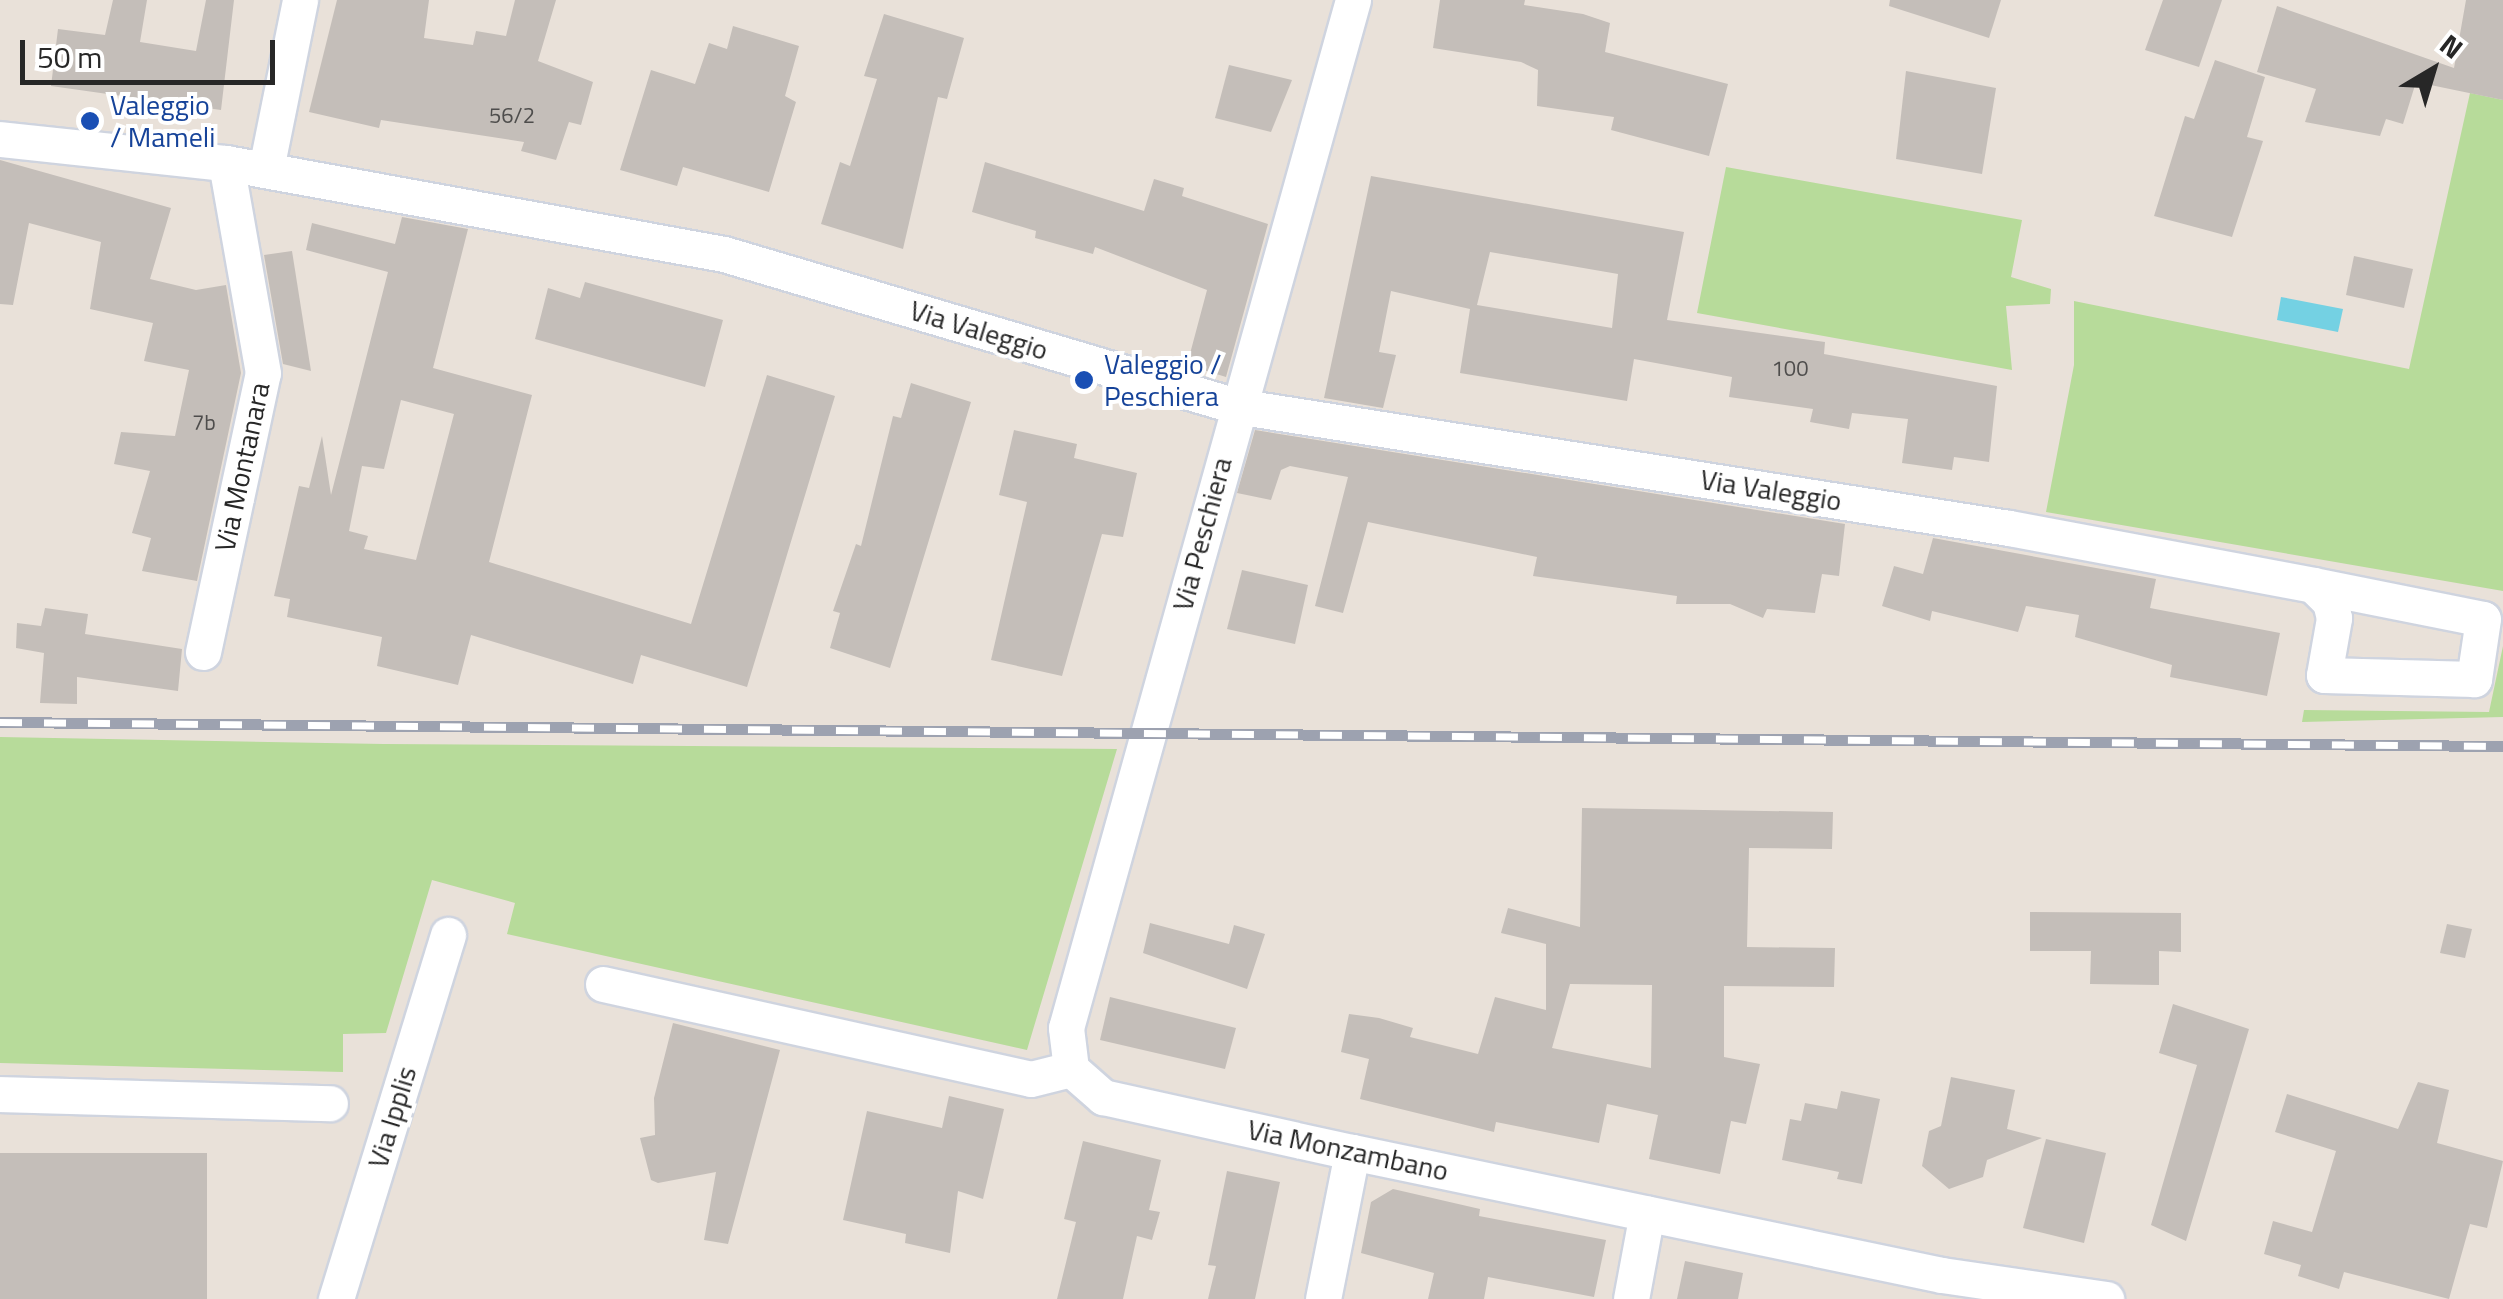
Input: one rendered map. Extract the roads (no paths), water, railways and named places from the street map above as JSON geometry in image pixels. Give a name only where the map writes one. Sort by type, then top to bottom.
[{"type":"street","points":[[266,170],[300,0]]},
{"type":"street","name":"Via Peschiera","points":[[1071,1069],[1066,1028],[1236,406],[1353,0]]},
{"type":"street","name":"Via Valeggio","points":[[0,139],[226,163],[724,254],[1236,406],[2008,528],[2313,585],[2483,619],[2474,679],[2324,674],[2334,618],[2330,602],[2313,585]]},
{"type":"street","name":"Via Montanara","points":[[203,652],[263,373],[226,163]]},
{"type":"street","name":"Via Ipplis","points":[[336,1299],[448,935]]},
{"type":"street","points":[[603,984],[1031,1079],[1071,1069]]},
{"type":"street","name":"Via Monzambano","points":[[1071,1069],[1103,1096],[1648,1213],[1939,1287],[2106,1299]]},
{"type":"street","points":[[0,1094],[330,1103]]},
{"type":"street","points":[[1323,1299],[1352,1152]]},
{"type":"street","points":[[1631,1299],[1648,1213]]},
{"type":"water","points":[[2281,297],[2343,309],[2338,332],[2277,320]]},
{"type":"railway","points":[[0,722],[2503,746]]},
{"type":"place","name":"Valeggio / Mameli","points":[[90,121]]},
{"type":"place","name":"Valeggio / Peschiera","points":[[1084,380]]}]
